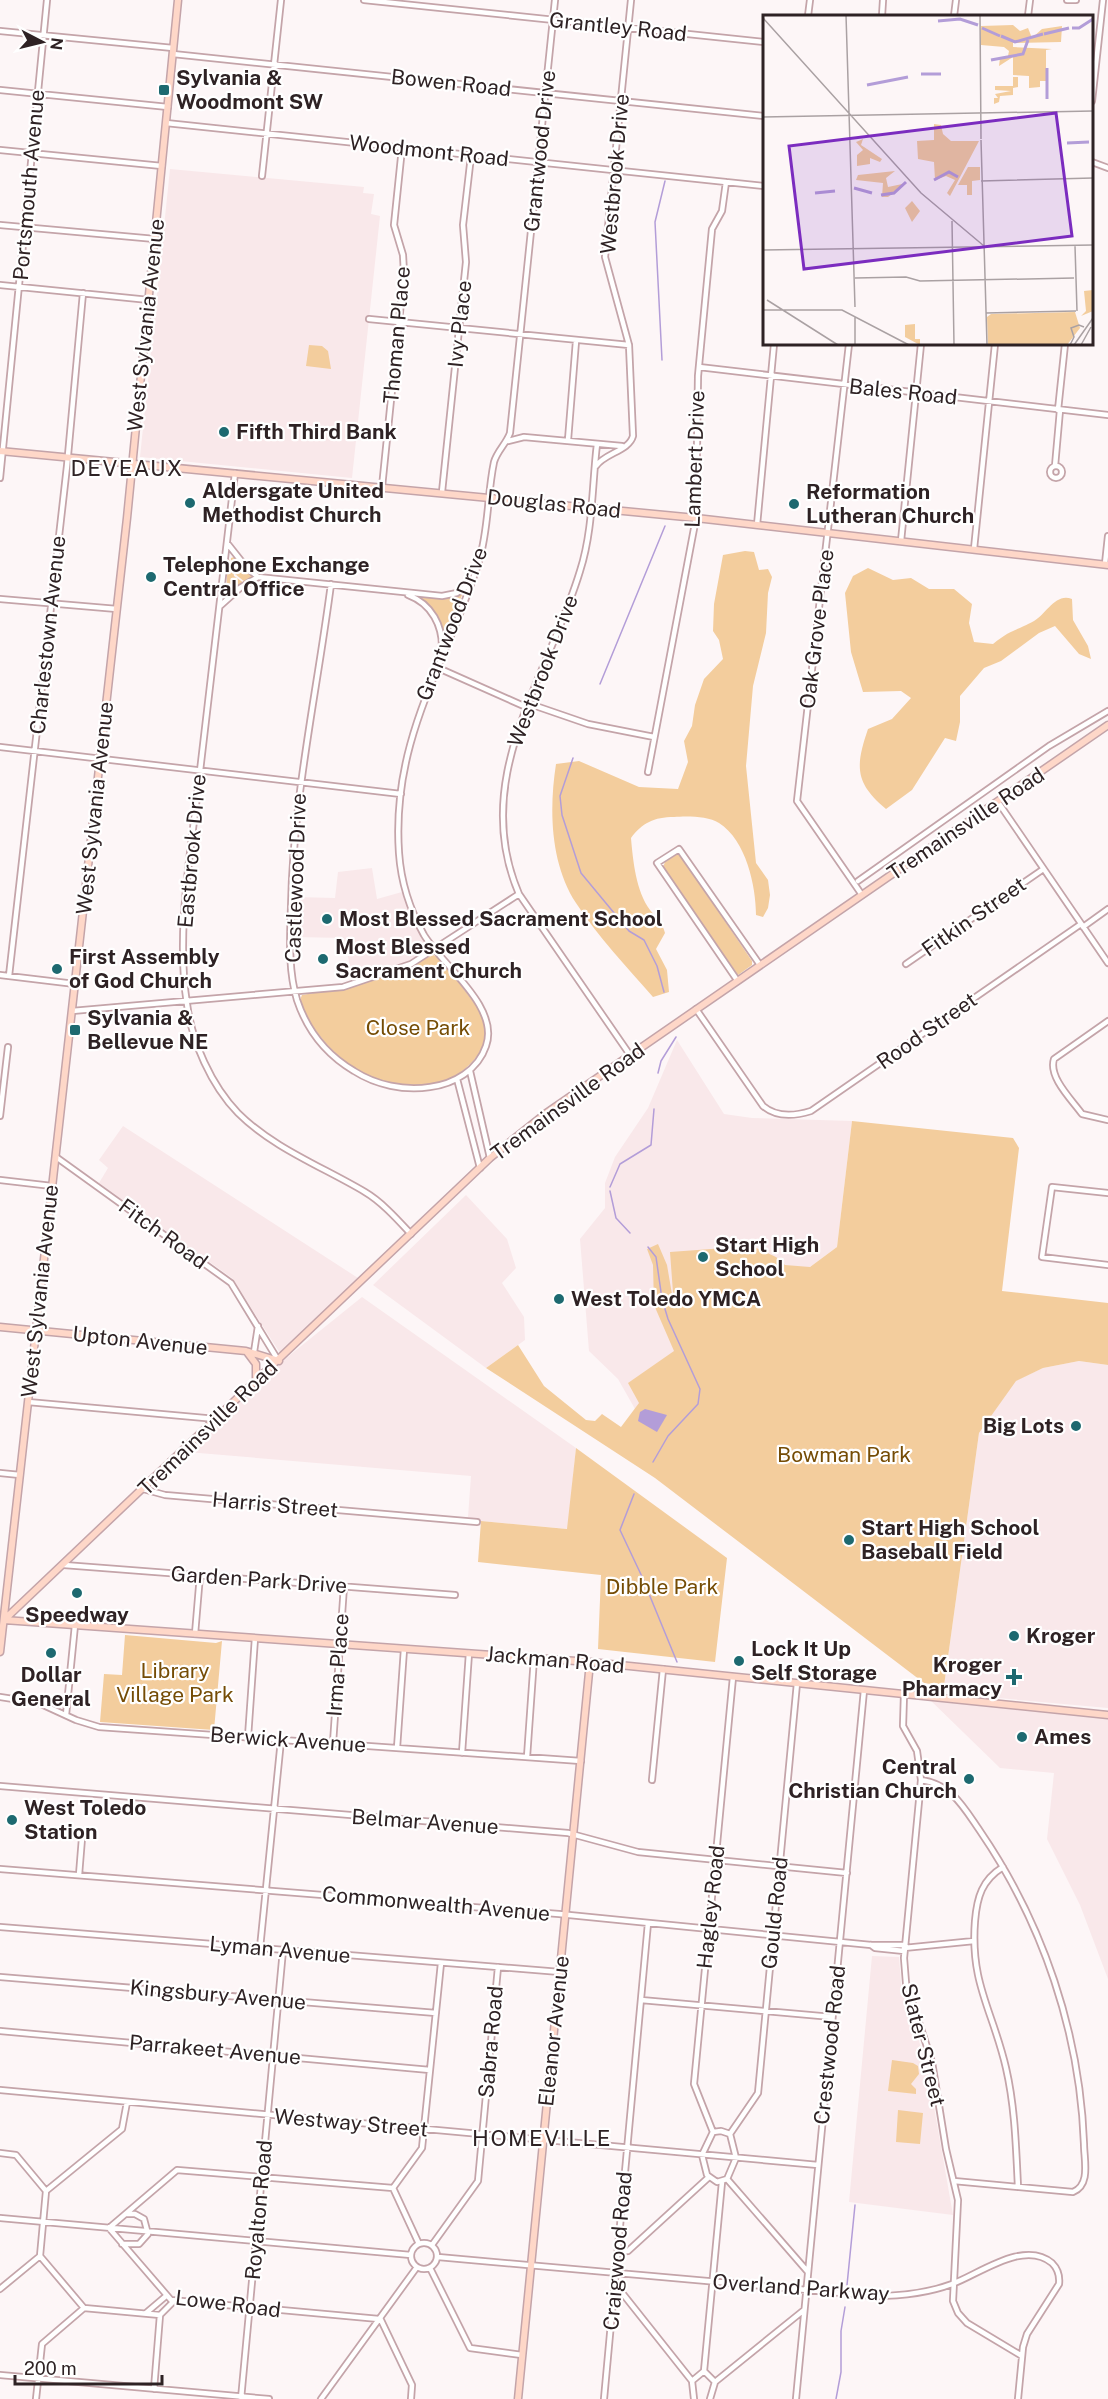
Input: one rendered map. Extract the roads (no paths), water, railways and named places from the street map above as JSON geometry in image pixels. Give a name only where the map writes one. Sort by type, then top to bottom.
[{"type":"street","name":"Portsmouth Avenue","points":[[0,478],[46,0]]},
{"type":"street","name":"West Sylvania Avenue","points":[[0,1652],[117,609],[178,0]]},
{"type":"street","points":[[262,176],[280,0]]},
{"type":"street","name":"Grantley Road","points":[[364,0],[763,42]]},
{"type":"street","name":"Grantwood Drive","points":[[464,1075],[470,1071],[486,1048],[488,1025],[481,1007],[435,951],[415,917],[402,876],[399,842],[401,794],[412,733],[436,667],[471,583],[485,541],[495,459],[511,429],[555,0]]},
{"type":"street","name":"Westbrook Drive","points":[[624,446],[633,436],[629,345],[605,256],[631,0]]},
{"type":"street","points":[[808,15],[810,0]]},
{"type":"street","points":[[882,15],[884,0]]},
{"type":"street","points":[[954,15],[956,0]]},
{"type":"street","points":[[1028,15],[1030,0]]},
{"type":"street","points":[[1067,0],[1076,0]]},
{"type":"street","points":[[1093,92],[1103,0]]},
{"type":"street","name":"Bowen Road","points":[[0,31],[274,65],[763,116]]},
{"type":"street","points":[[0,90],[168,107]]},
{"type":"street","name":"Woodmont Road","points":[[166,123],[763,186]]},
{"type":"street","name":"Thoman Place","points":[[382,487],[404,255],[394,225],[402,148]]},
{"type":"street","points":[[0,150],[162,166]]},
{"type":"street","name":"Ivy Place","points":[[442,492],[466,262],[463,225],[471,156]]},
{"type":"street","points":[[1093,162],[1108,168]]},
{"type":"street","name":"Lambert Drive","points":[[648,772],[696,518],[699,367],[712,229],[722,211],[726,182]]},
{"type":"street","points":[[0,225],[155,239]]},
{"type":"street","points":[[0,285],[149,300]]},
{"type":"street","name":"Charlestown Avenue","points":[[9,976],[68,457],[83,293]]},
{"type":"street","points":[[369,319],[629,345]]},
{"type":"street","points":[[567,440],[576,341]]},
{"type":"street","points":[[757,525],[774,345]]},
{"type":"street","name":"Oak Grove Place","points":[[849,345],[797,801],[862,895]]},
{"type":"street","points":[[901,541],[921,345]]},
{"type":"street","points":[[974,549],[995,345]]},
{"type":"street","points":[[1055,466],[1065,345]]},
{"type":"street","name":"Bales Road","points":[[699,367],[844,386],[1108,415]]},
{"type":"street","points":[[506,442],[521,437],[624,446]]},
{"type":"street","name":"Westbrook Drive","points":[[597,444],[580,572],[526,705],[509,764],[501,825],[508,865],[519,894],[630,1055]]},
{"type":"street","points":[[594,468],[605,456],[624,446]]},
{"type":"street","name":"Douglas Road","points":[[2,451],[696,518],[1107,565]]},
{"type":"street","name":"Eastbrook Drive","points":[[235,473],[188,870],[184,938],[186,1002],[191,1027],[213,1077],[238,1113],[306,1160],[367,1193],[411,1234]]},
{"type":"street","points":[[1107,565],[1108,536]]},
{"type":"street","points":[[227,543],[258,578]]},
{"type":"street","points":[[220,606],[240,588],[258,578],[446,596],[461,591],[471,583]]},
{"type":"street","name":"Castlewood Drive","points":[[331,584],[299,782],[290,919],[291,962],[295,992],[308,1024],[323,1046],[341,1063],[362,1076],[393,1086],[416,1089],[442,1085],[464,1075]]},
{"type":"street","points":[[400,592],[418,600],[435,617],[442,638],[441,656]]},
{"type":"street","points":[[0,599],[117,609]]},
{"type":"street","points":[[436,667],[526,705],[588,724],[654,737]]},
{"type":"street","points":[[858,881],[1049,746],[1108,711]]},
{"type":"street","name":"Tremainsville Road","points":[[2,1620],[64,1565],[490,1158],[545,1114],[1108,725]]},
{"type":"street","points":[[0,747],[401,794]]},
{"type":"street","points":[[998,802],[1042,870],[1108,963]]},
{"type":"street","points":[[737,980],[657,863],[679,849],[760,965]]},
{"type":"street","name":"Fitkin Street","points":[[906,964],[1042,870]]},
{"type":"street","points":[[72,1011],[344,987],[402,968],[435,951],[519,894]]},
{"type":"street","name":"Rood Street","points":[[696,1009],[766,1109],[786,1115],[811,1111],[1108,909]]},
{"type":"street","points":[[0,975],[75,984]]},
{"type":"street","points":[[1108,1022],[1054,1059],[1053,1072],[1082,1114],[1108,1120]]},
{"type":"street","points":[[0,1116],[8,1047]]},
{"type":"street","points":[[470,1071],[490,1158]]},
{"type":"street","points":[[457,1079],[480,1168]]},
{"type":"street","name":"Fitch Road","points":[[56,1157],[231,1283],[279,1361]]},
{"type":"street","points":[[0,1180],[52,1186]]},
{"type":"street","points":[[1108,1193],[1052,1187],[1042,1257],[1108,1265]]},
{"type":"street","points":[[256,1383],[256,1364],[250,1352],[257,1324]]},
{"type":"street","name":"Upton Avenue","points":[[0,1327],[250,1352],[279,1361]]},
{"type":"street","points":[[28,1402],[216,1419]]},
{"type":"street","points":[[0,1473],[20,1475]]},
{"type":"street","name":"Harris Street","points":[[143,1489],[176,1496],[477,1522]]},
{"type":"street","name":"Garden Park Drive","points":[[64,1565],[455,1594]]},
{"type":"street","points":[[195,1634],[200,1575]]},
{"type":"street","name":"Irma Place","points":[[333,1743],[344,1586]]},
{"type":"street","name":"Jackman Road","points":[[2,1620],[590,1662],[1108,1715]]},
{"type":"street","points":[[66,1715],[75,1625]]},
{"type":"street","points":[[248,1737],[255,1638]]},
{"type":"street","points":[[397,1748],[404,1649]]},
{"type":"street","points":[[462,1753],[469,1653]]},
{"type":"street","points":[[527,1757],[534,1658]]},
{"type":"street","name":"Eleanor Avenue","points":[[518,2399],[590,1662]]},
{"type":"street","points":[[652,1780],[663,1670]]},
{"type":"street","name":"Hagley Road","points":[[713,2133],[694,2087],[733,1677]]},
{"type":"street","name":"Gould Road","points":[[730,2134],[758,2093],[797,1683]]},
{"type":"street","name":"Crestwood Road","points":[[796,2399],[864,1690]]},
{"type":"street","name":"Slater Street","points":[[904,1694],[903,1726],[917,1751],[921,1780],[904,1948],[905,1978],[932,2062],[959,2208],[952,2298],[961,2317],[1022,2356]]},
{"type":"street","name":"Berwick Avenue","points":[[0,1697],[39,1702],[99,1727],[581,1761]]},
{"type":"street","points":[[260,1948],[280,1740]]},
{"type":"street","points":[[921,1780],[937,1783],[950,1790],[1003,1867],[1037,1934],[1061,2001],[1076,2067],[1083,2126],[1084,2182],[1078,2190],[1073,2192],[954,2181]]},
{"type":"street","name":"Belmar Avenue","points":[[0,1786],[574,1833],[638,1852],[847,1873]]},
{"type":"street","points":[[80,1875],[82,1838]]},
{"type":"street","points":[[1003,1867],[992,1874],[979,1894],[974,1941],[979,1987],[999,2042],[1010,2087],[1018,2187]]},
{"type":"street","name":"Commonwealth Avenue","points":[[0,1869],[566,1915],[871,1945],[880,1949],[974,1941]]},
{"type":"street","name":"Craigwood Road","points":[[604,2399],[648,1923]]},
{"type":"street","name":"Lyman Avenue","points":[[0,1927],[560,1972]]},
{"type":"street","name":"Royalton Road","points":[[242,2398],[282,1950]]},
{"type":"street","points":[[393,2188],[420,2152],[441,1962]]},
{"type":"street","name":"Sabra Road","points":[[432,2245],[478,2181],[498,1967]]},
{"type":"street","name":"Kingsbury Avenue","points":[[0,1977],[436,2013]]},
{"type":"street","points":[[641,2000],[832,2017]]},
{"type":"street","name":"Parrakeet Avenue","points":[[0,2031],[430,2070]]},
{"type":"street","name":"Westway Street","points":[[0,2090],[818,2165]]},
{"type":"street","points":[[84,2308],[40,2256],[46,2191],[122,2128],[126,2102]]},
{"type":"street","points":[[692,2380],[704,2371],[724,2180],[736,2158],[730,2134],[721,2131],[713,2133],[702,2155],[709,2177],[713,2181],[724,2180]]},
{"type":"street","points":[[0,2152],[16,2155],[46,2191]]},
{"type":"street","points":[[109,2228],[177,2170],[393,2188]]},
{"type":"street","points":[[618,2252],[628,2251],[709,2177]]},
{"type":"street","points":[[724,2180],[808,2272]]},
{"type":"street","points":[[393,2188],[418,2244]]},
{"type":"street","points":[[124,2214],[140,2216],[147,2224],[149,2231]]},
{"type":"street","points":[[0,2218],[411,2255]]},
{"type":"street","name":"Lowe Road","points":[[109,2228],[165,2296],[174,2301],[379,2318]]},
{"type":"street","points":[[122,2244],[139,2244],[149,2231]]},
{"type":"street","points":[[418,2244],[432,2245],[438,2258],[430,2268]]},
{"type":"street","points":[[411,2255],[418,2244]]},
{"type":"street","points":[[411,2255],[417,2267]]},
{"type":"street","points":[[0,2289],[40,2256]]},
{"type":"street","name":"Overland Parkway","points":[[438,2258],[807,2291],[888,2296],[953,2284],[1010,2258],[1039,2257],[1054,2265],[1060,2276],[1059,2284],[1028,2334],[1022,2356]]},
{"type":"street","points":[[417,2267],[430,2268]]},
{"type":"street","points":[[321,2399],[417,2267]]},
{"type":"street","points":[[430,2268],[470,2348],[522,2355]]},
{"type":"street","points":[[614,2290],[623,2294],[692,2380],[694,2399]]},
{"type":"street","points":[[146,2313],[165,2296]]},
{"type":"street","points":[[154,2389],[160,2315],[174,2301]]},
{"type":"street","points":[[36,2399],[43,2343],[84,2308],[160,2315]]},
{"type":"street","points":[[710,2399],[715,2382],[805,2309]]},
{"type":"street","points":[[379,2318],[412,2385],[411,2399]]},
{"type":"street","points":[[1018,2399],[1022,2356]]},
{"type":"street","points":[[704,2371],[715,2382]]},
{"type":"street","points":[[0,2374],[269,2399]]},
{"type":"waterway","points":[[662,360],[655,222],[665,181]]},
{"type":"waterway","points":[[600,684],[665,526]]},
{"type":"waterway","points":[[573,758],[560,796],[562,815],[581,873],[629,931],[644,940],[657,966],[664,992]]},
{"type":"waterway","points":[[658,1073],[661,1061],[676,1037]]},
{"type":"waterway","points":[[610,1187],[620,1164],[651,1145],[654,1109]]},
{"type":"waterway","points":[[610,1191],[616,1218],[630,1233]]},
{"type":"waterway","points":[[648,1247],[656,1257],[662,1299],[668,1319],[700,1389],[698,1404],[668,1436],[653,1462]]},
{"type":"waterway","points":[[634,1494],[620,1530],[645,1583]]},
{"type":"waterway","points":[[647,1589],[677,1662]]},
{"type":"waterway","points":[[847,2285],[855,2205]]},
{"type":"waterway","points":[[836,2399],[841,2372],[841,2331],[845,2307]]},
{"type":"place","name":"Sylvania & Woodmont SW","points":[[164,90]]},
{"type":"place","name":"Fifth Third Bank","points":[[224,432]]},
{"type":"place","name":"Aldersgate United Methodist Church","points":[[190,503]]},
{"type":"place","name":"Reformation Lutheran Church","points":[[794,504]]},
{"type":"place","name":"Telephone Exchange Central Office","points":[[151,577]]},
{"type":"place","name":"Most Blessed Sacrament School","points":[[327,919]]},
{"type":"place","name":"Most Blessed Sacrament Church","points":[[323,959]]},
{"type":"place","name":"First Assembly of God Church","points":[[57,969]]},
{"type":"place","name":"Sylvania & Bellevue NE","points":[[75,1030]]},
{"type":"place","name":"Start High School","points":[[703,1257]]},
{"type":"place","name":"West Toledo YMCA","points":[[559,1299]]},
{"type":"place","name":"Big Lots","points":[[1076,1426]]},
{"type":"place","name":"Start High School Baseball Field","points":[[849,1540]]},
{"type":"place","name":"Speedway","points":[[77,1593]]},
{"type":"place","name":"Kroger","points":[[1014,1636]]},
{"type":"place","name":"Dollar General","points":[[51,1653]]},
{"type":"place","name":"Lock It Up Self Storage","points":[[739,1661]]},
{"type":"place","name":"Kroger Pharmacy","points":[[1014,1677]]},
{"type":"place","name":"Ames","points":[[1022,1737]]},
{"type":"place","name":"Central Christian Church","points":[[969,1779]]},
{"type":"place","name":"West Toledo Station","points":[[12,1820]]},
{"type":"district","name":"DEVEAUX","points":[[127,468]]},
{"type":"district","name":"HOMEVILLE","points":[[542,2138]]},
{"type":"park label","name":"Close Park","points":[[418,1028]]},
{"type":"park label","name":"Bowman Park","points":[[844,1455]]},
{"type":"park label","name":"Dibble Park","points":[[662,1587]]},
{"type":"park label","name":"Library Village Park","points":[[175,1683]]}]
